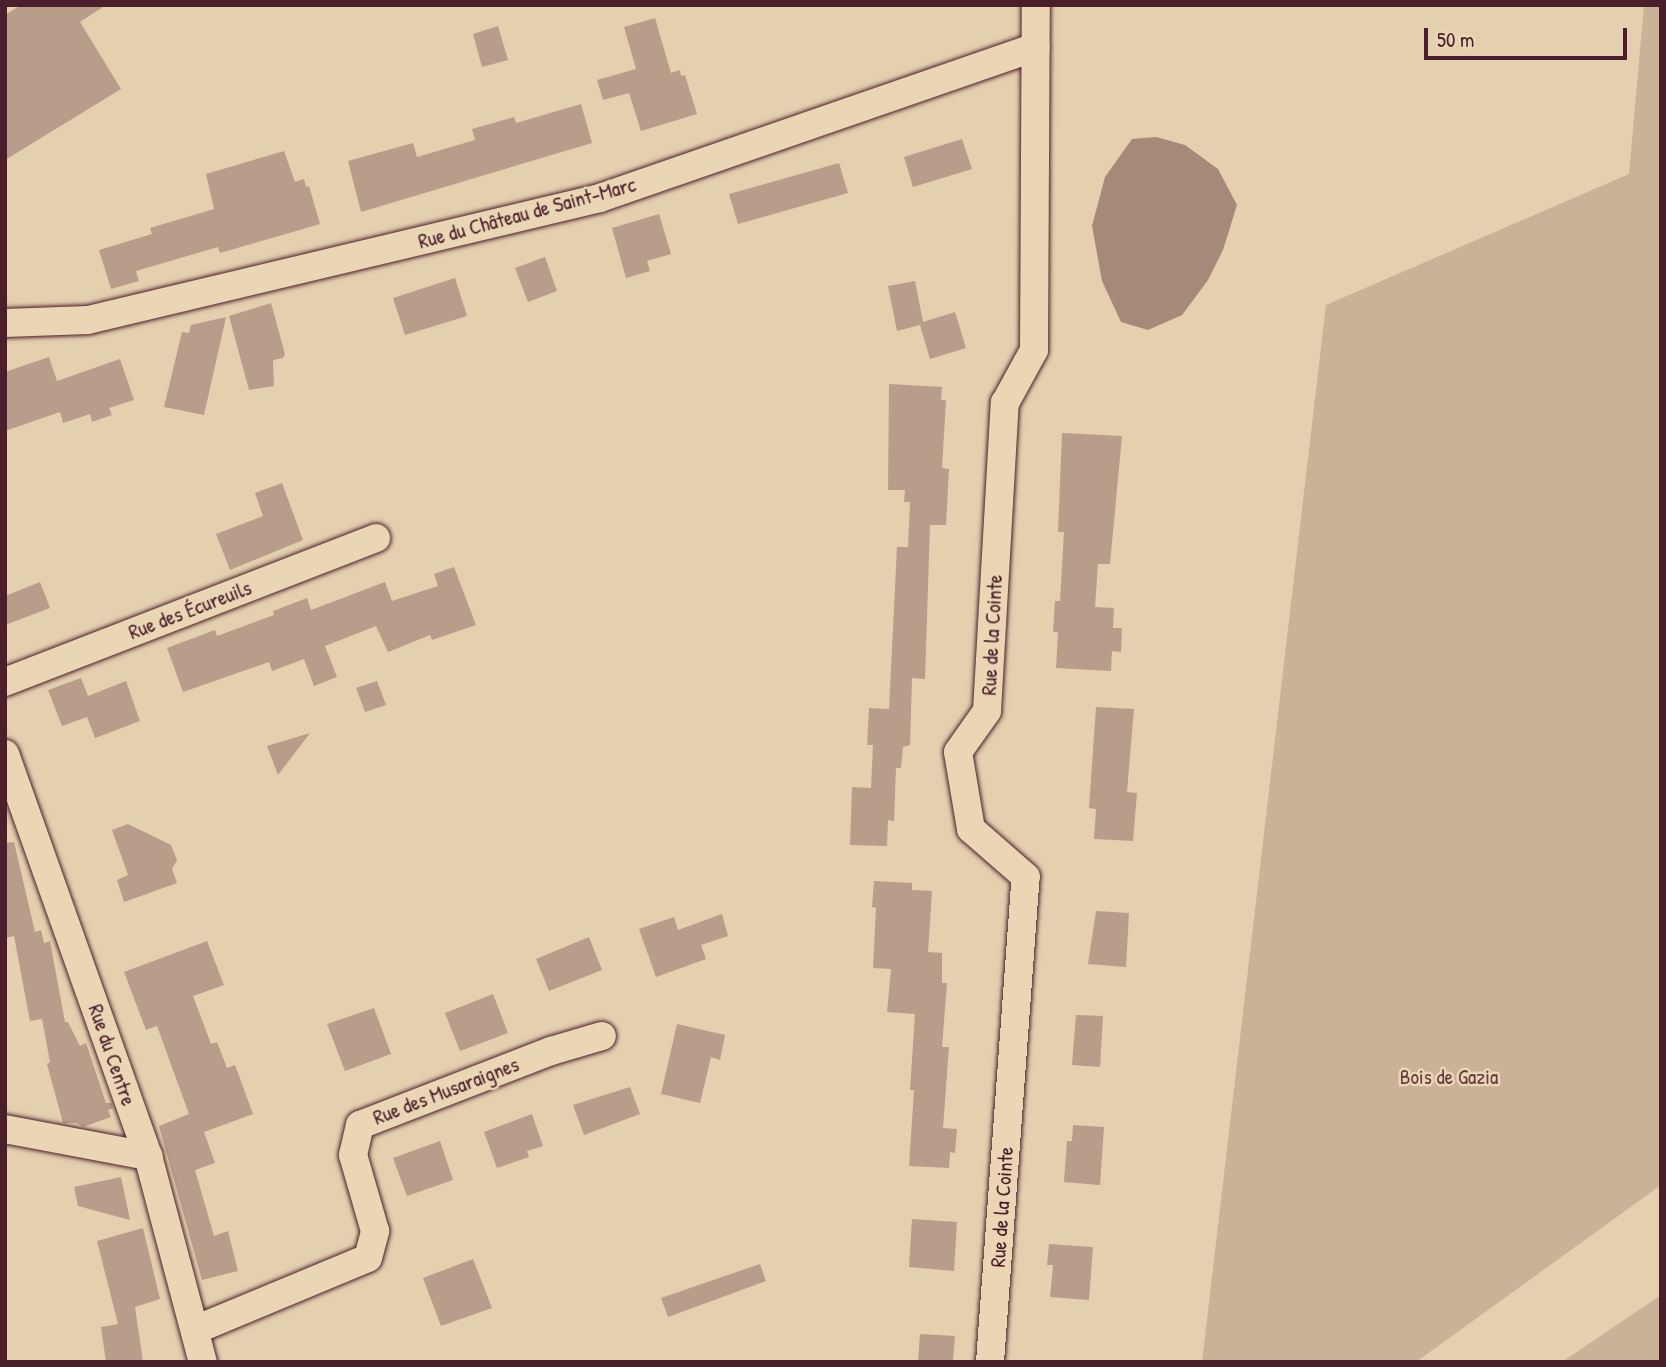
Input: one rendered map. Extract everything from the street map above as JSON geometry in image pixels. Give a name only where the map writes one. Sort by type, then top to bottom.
[{"type":"street","points":[[1036,5],[1036,47]]},
{"type":"street","name":"Rue du Château de Saint-Marc","points":[[5,323],[88,320],[600,198],[1036,47]]},
{"type":"street","name":"Rue de la Cointe","points":[[990,1362],[1026,877],[971,829],[958,752],[987,711],[1005,403],[1034,350],[1036,47]]},
{"type":"street","name":"Rue des Écureuils","points":[[5,682],[376,538]]},
{"type":"street","name":"Rue du Centre","points":[[5,754],[148,1156],[203,1362]]},
{"type":"street","name":"Rue des Musaraignes","points":[[195,1330],[368,1258],[375,1231],[353,1156],[360,1125],[551,1051],[602,1036]]},
{"type":"street","points":[[5,1129],[148,1156]]},
{"type":"green space","name":"Bois de Gazia","points":[[1644,5],[1661,5],[1661,1185],[1416,1362],[1202,1362],[1326,305],[1629,174]]},
{"type":"green space","points":[[1661,1295],[1661,1362],[1562,1362]]},
{"type":"shaded area","points":[[1156,137],[1185,145],[1218,169],[1237,205],[1223,250],[1208,280],[1182,315],[1148,330],[1121,322],[1102,281],[1092,226],[1105,177],[1132,139]]},
{"type":"building","points":[[21,5],[106,5],[80,22],[121,89],[5,160],[5,15]]},
{"type":"building","points":[[655,18],[671,73],[680,70],[681,76],[685,75],[697,114],[641,131],[629,93],[603,100],[597,80],[636,69],[624,27]]},
{"type":"building","points":[[498,26],[508,60],[482,67],[473,34]]},
{"type":"building","points":[[581,104],[592,143],[361,212],[348,161],[413,143],[417,157],[475,140],[472,129],[514,117],[516,123]]},
{"type":"building","points":[[962,139],[972,169],[913,187],[904,157]]},
{"type":"building","points":[[284,151],[295,182],[304,179],[306,187],[309,186],[320,224],[220,253],[218,247],[136,271],[139,281],[111,289],[99,250],[152,234],[150,228],[214,209],[206,174]]},
{"type":"building","points":[[839,163],[848,193],[738,224],[729,194]]},
{"type":"building","points":[[659,214],[671,254],[647,261],[650,271],[626,278],[612,228]]},
{"type":"building","points":[[545,257],[557,291],[528,302],[515,268]]},
{"type":"building","points":[[455,278],[467,316],[405,335],[393,298]]},
{"type":"building","points":[[915,281],[923,322],[955,312],[966,348],[930,359],[920,325],[897,331],[888,286]]},
{"type":"building","points":[[271,303],[285,354],[283,358],[273,360],[274,386],[249,390],[229,316]]},
{"type":"building","points":[[226,317],[204,415],[164,407],[182,332],[189,333],[191,325]]},
{"type":"building","points":[[49,357],[57,381],[120,359],[134,400],[109,408],[112,415],[92,422],[90,414],[63,423],[60,412],[5,431],[5,372]]},
{"type":"building","points":[[889,384],[942,387],[941,400],[946,400],[942,468],[949,469],[946,525],[930,525],[925,679],[912,678],[910,745],[903,747],[901,768],[896,768],[894,821],[888,820],[887,846],[850,845],[852,787],[871,788],[873,745],[867,745],[869,708],[889,709],[897,547],[908,547],[910,502],[904,502],[905,490],[888,490]]},
{"type":"building","points":[[1062,433],[1122,436],[1110,564],[1098,564],[1095,607],[1114,608],[1113,628],[1122,628],[1121,652],[1112,651],[1111,671],[1056,668],[1058,632],[1053,632],[1055,601],[1060,601],[1064,532],[1058,532]]},
{"type":"building","points":[[282,483],[303,540],[230,570],[216,534],[263,516],[255,493]]},
{"type":"building","points":[[454,567],[476,625],[432,640],[430,635],[388,652],[376,626],[325,646],[337,677],[314,686],[304,659],[272,671],[269,662],[183,692],[167,648],[215,630],[217,636],[274,615],[273,611],[307,598],[311,610],[385,582],[392,601],[438,586],[434,574]]},
{"type":"building","points":[[40,582],[50,608],[5,625],[5,596]]},
{"type":"building","points":[[81,678],[88,696],[126,681],[140,721],[95,738],[87,717],[62,726],[48,690]]},
{"type":"building","points":[[377,681],[386,705],[365,712],[356,688]]},
{"type":"building","points":[[1096,707],[1134,709],[1127,792],[1137,793],[1133,841],[1094,839],[1096,809],[1089,808]]},
{"type":"building","points":[[310,733],[278,775],[267,746]]},
{"type":"building","points":[[128,824],[171,845],[177,860],[172,869],[177,883],[124,902],[117,880],[128,875],[112,830]]},
{"type":"building","points":[[14,842],[35,932],[41,930],[44,943],[50,941],[65,1022],[68,1022],[80,1046],[86,1043],[106,1103],[112,1103],[113,1108],[108,1110],[111,1117],[83,1127],[77,1123],[63,1123],[47,1064],[50,1062],[42,1019],[30,1021],[14,936],[5,938],[5,843]]},
{"type":"building","points":[[874,881],[912,883],[912,890],[932,891],[928,952],[942,953],[942,983],[947,983],[942,1047],[949,1047],[943,1128],[957,1129],[955,1153],[950,1152],[949,1168],[909,1166],[915,1014],[887,1012],[891,969],[873,968],[876,908],[872,907]]},
{"type":"building","points":[[1096,911],[1129,913],[1126,967],[1088,964]]},
{"type":"building","points":[[722,914],[728,936],[701,945],[706,959],[656,977],[639,929],[674,917],[678,930]]},
{"type":"building","points":[[589,937],[602,970],[549,991],[536,959]]},
{"type":"building","points":[[207,941],[224,985],[193,996],[211,1044],[217,1042],[227,1068],[235,1065],[253,1114],[204,1132],[215,1163],[195,1170],[214,1236],[228,1231],[238,1271],[202,1280],[159,1126],[189,1114],[157,1026],[146,1030],[124,972]]},
{"type":"building","points":[[493,994],[508,1033],[460,1051],[445,1013]]},
{"type":"building","points":[[374,1008],[391,1054],[345,1071],[327,1024]]},
{"type":"building","points":[[1076,1015],[1103,1016],[1100,1067],[1072,1065]]},
{"type":"building","points":[[677,1024],[725,1035],[720,1060],[711,1057],[700,1103],[661,1094]]},
{"type":"building","points":[[630,1087],[640,1114],[584,1135],[573,1105]]},
{"type":"building","points":[[532,1114],[543,1146],[527,1151],[529,1157],[497,1168],[484,1132]]},
{"type":"building","points":[[1073,1125],[1104,1127],[1100,1185],[1064,1182],[1067,1141],[1072,1141]]},
{"type":"building","points":[[440,1141],[453,1180],[407,1196],[393,1158]]},
{"type":"building","points":[[121,1177],[130,1220],[78,1206],[74,1187]]},
{"type":"building","points":[[912,1219],[957,1222],[954,1271],[909,1267]]},
{"type":"building","points":[[143,1228],[160,1299],[135,1307],[143,1362],[106,1362],[101,1327],[118,1324],[97,1241]]},
{"type":"building","points":[[1049,1244],[1093,1247],[1089,1300],[1050,1297],[1053,1265],[1047,1265]]},
{"type":"building","points":[[473,1259],[492,1308],[441,1326],[423,1278]]},
{"type":"building","points":[[760,1264],[766,1281],[668,1317],[661,1298]]},
{"type":"building","points":[[920,1334],[955,1336],[953,1362],[918,1362]]}]
